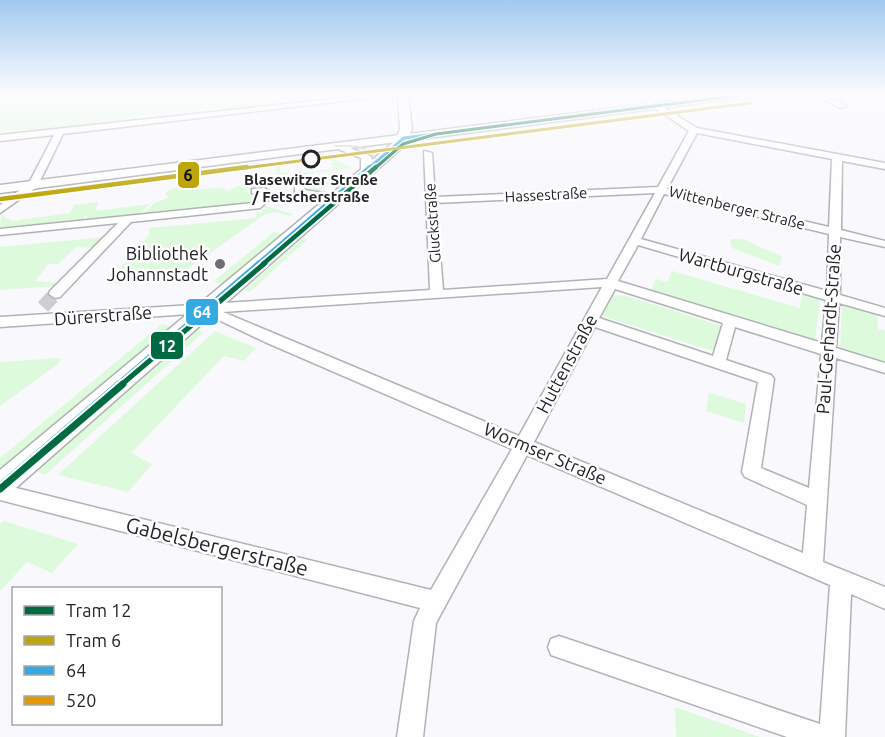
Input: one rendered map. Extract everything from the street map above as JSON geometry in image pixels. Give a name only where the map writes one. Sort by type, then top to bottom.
[{"type":"main road","points":[[0,486],[367,171],[404,138],[406,128]]},
{"type":"street","points":[[0,138],[84,128]]},
{"type":"street","points":[[0,189],[477,128]]},
{"type":"street","points":[[694,130],[885,166]]},
{"type":"street","name":"Huttenstraße","points":[[410,737],[424,621],[485,516],[694,130]]},
{"type":"street","points":[[0,210],[33,185],[60,131]]},
{"type":"street","points":[[326,148],[362,153],[368,162],[367,171]]},
{"type":"street","name":"Gluckstraße","points":[[428,153],[437,293]]},
{"type":"street","name":"Paul-Gerhardt-Straße","points":[[812,567],[833,298],[837,157]]},
{"type":"street","points":[[300,176],[299,192],[336,198]]},
{"type":"street","points":[[0,232],[256,206],[264,200],[260,191],[265,185],[276,184]]},
{"type":"street","name":"Hassestraße","points":[[431,200],[660,190]]},
{"type":"street","name":"Wittenberger Straße","points":[[660,190],[885,243]]},
{"type":"street","points":[[55,294],[128,219]]},
{"type":"street","name":"Wartburgstraße","points":[[633,240],[885,312]]},
{"type":"street","points":[[610,283],[885,368]]},
{"type":"street","name":"Dürerstraße","points":[[0,322],[610,283]]},
{"type":"street","points":[[35,320],[43,307]]},
{"type":"street","name":"Wormser Straße","points":[[206,309],[270,339],[885,598]]},
{"type":"street","points":[[590,320],[766,379],[751,472],[817,500]]},
{"type":"street","points":[[718,363],[730,321]]},
{"type":"street","name":"Gabelsbergerstraße","points":[[0,492],[434,601]]},
{"type":"street","points":[[832,737],[841,579]]},
{"type":"street","points":[[559,647],[823,737]]},
{"type":"green space","points":[[0,128],[52,128],[3,130],[0,133]]},
{"type":"green space","points":[[323,153],[351,168],[276,178],[277,163],[284,163],[280,166],[280,173],[287,172],[288,175],[332,169],[331,167],[336,166],[331,164],[334,162],[317,155],[282,161]]},
{"type":"green space","points":[[343,173],[316,194],[302,189],[302,180],[311,179],[312,176]]},
{"type":"green space","points":[[255,185],[263,188],[245,191],[261,199],[256,205],[142,216],[154,203],[169,198],[165,194],[174,188],[224,188],[226,191],[239,186]]},
{"type":"green space","points":[[98,202],[96,211],[150,204],[137,217],[88,223],[87,216],[84,216],[85,223],[0,231],[1,215],[12,221],[70,213],[74,205]]},
{"type":"green space","points":[[259,206],[293,214],[290,216],[275,212],[265,214],[171,281],[106,284],[149,235],[149,228],[256,218],[257,210],[260,213],[263,212],[261,209],[268,209]]},
{"type":"green space","points":[[274,232],[282,234],[222,284],[214,281]]},
{"type":"green space","points":[[106,237],[94,248],[76,247],[58,264],[48,264],[35,281],[59,283],[57,286],[0,290],[0,247]]},
{"type":"green space","points":[[303,238],[308,239],[250,292],[244,290]]},
{"type":"green space","points":[[730,239],[743,239],[782,257],[779,266],[732,248]]},
{"type":"green space","points":[[672,271],[800,308],[802,294],[820,299],[815,340],[650,292],[656,279],[667,282]]},
{"type":"green space","points":[[613,295],[627,296],[725,327],[716,352],[602,316]]},
{"type":"green space","points":[[842,304],[877,314],[878,329],[885,331],[885,362],[840,348]]},
{"type":"green space","points":[[162,324],[171,327],[0,468],[0,458]]},
{"type":"green space","points":[[197,329],[204,332],[45,475],[37,471]]},
{"type":"green space","points":[[215,331],[256,348],[244,361],[224,356],[131,453],[152,464],[128,492],[58,475]]},
{"type":"green space","points":[[61,358],[58,364],[0,406],[0,362]]},
{"type":"green space","points":[[709,393],[746,404],[744,423],[706,411]]},
{"type":"green space","points":[[4,521],[78,544],[52,573],[27,562],[0,591],[0,524]]},
{"type":"green space","points":[[675,707],[760,737],[676,737]]},
{"type":"tunnel","points":[[43,307],[55,294]]},
{"type":"tram line","name":"12","points":[[0,489],[403,144],[436,134],[480,128]]},
{"type":"tram line","name":"6","points":[[1,199],[552,128]]},
{"type":"tram line","points":[[335,146],[363,148],[376,159],[374,167]]},
{"type":"transit line","name":"64","points":[[404,138],[477,128]]},
{"type":"transit line","name":"520","points":[[405,147],[548,128]]},
{"type":"transit line","name":"64","points":[[0,486],[404,138]]},
{"type":"place","name":"Blasewitzer Straße / Fetscherstraße","points":[[311,159]]},
{"type":"place","name":"Bibliothek Johannstadt","points":[[220,264]]}]
